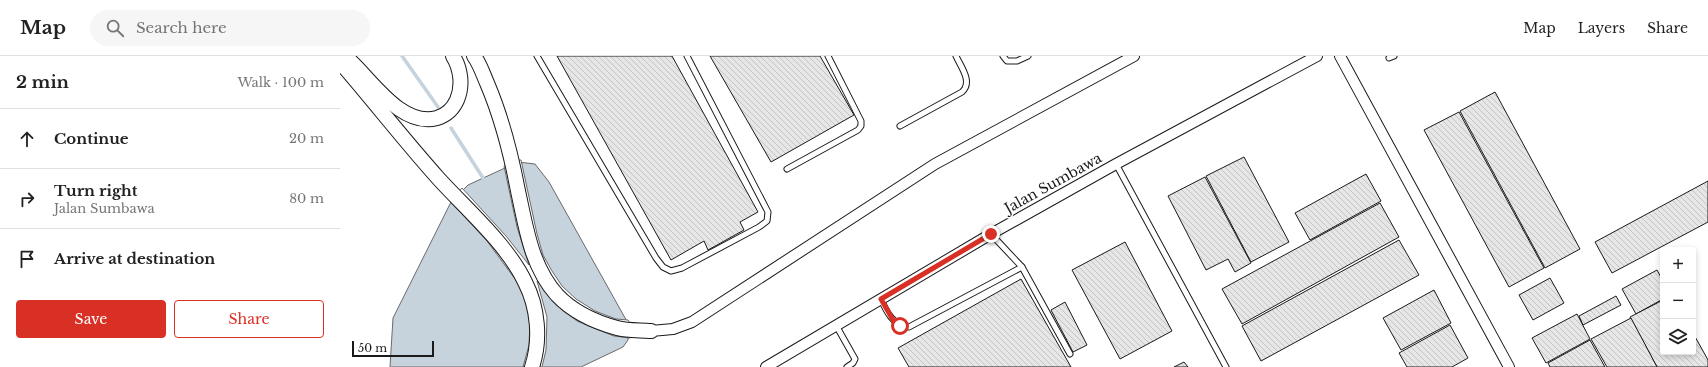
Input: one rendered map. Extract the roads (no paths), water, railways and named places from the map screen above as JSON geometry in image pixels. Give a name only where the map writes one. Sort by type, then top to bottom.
[{"type":"main road","points":[[345,56],[356,65],[396,107],[413,117],[429,120],[445,115],[455,105],[461,90],[460,76],[453,56]]},
{"type":"main road","points":[[474,56],[493,96],[507,138],[526,231],[534,257],[544,278],[557,295],[573,309],[593,320],[619,329],[650,331]]},
{"type":"main road","points":[[340,62],[437,177],[510,256],[526,282],[535,307],[537,334],[532,367]]},
{"type":"street","points":[[650,331],[673,330],[692,322],[935,164],[1134,56]]},
{"type":"street","name":"Jalan Sumbawa","points":[[766,367],[839,330],[991,234],[1116,164],[1317,56]]},
{"type":"street","points":[[1340,56],[1509,367]]},
{"type":"lane","points":[[537,56],[656,258],[663,267],[671,271],[682,268],[759,227],[767,221],[768,212],[688,56]]},
{"type":"lane","points":[[787,169],[858,130],[861,126],[861,121],[828,56]]},
{"type":"lane","points":[[900,126],[967,88],[968,81],[956,56]]},
{"type":"lane","points":[[1003,56],[1006,61],[1012,62],[1028,56]]},
{"type":"lane","points":[[1116,164],[1226,367]]},
{"type":"lane","points":[[991,234],[1022,267],[1070,354]]},
{"type":"lane","points":[[883,303],[893,320],[900,326],[909,327],[1022,267]]},
{"type":"lane","points":[[839,330],[855,359],[853,363],[847,367]]},
{"type":"waterway","points":[[402,56],[438,107]]},
{"type":"waterway","points":[[451,128],[483,178]]}]
